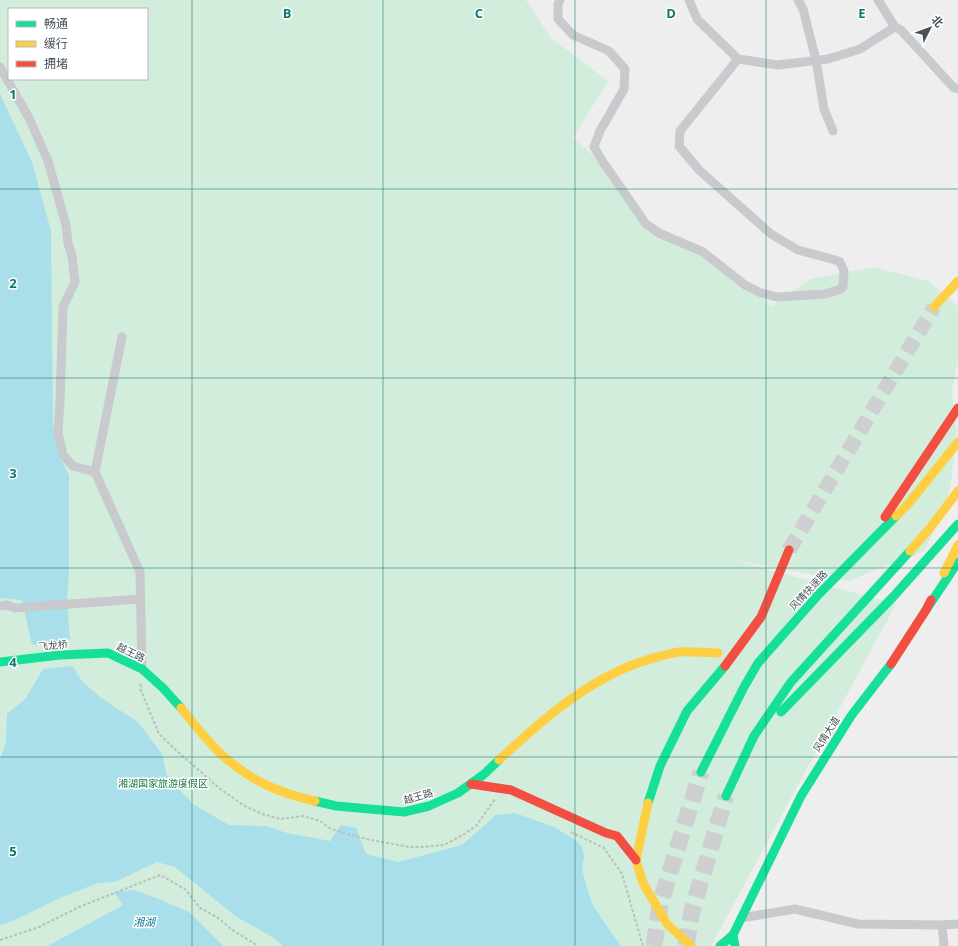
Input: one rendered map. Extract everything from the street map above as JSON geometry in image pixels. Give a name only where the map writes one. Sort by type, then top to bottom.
[{"type":"main road","points":[[934,307],[958,281]]},
{"type":"main road","points":[[862,550],[958,408]]},
{"type":"main road","name":"风情快速路","points":[[701,772],[744,686],[758,663],[818,594],[909,503],[958,442]]},
{"type":"main road","points":[[958,491],[930,528],[792,682],[754,736],[726,796],[776,717],[867,625],[940,546],[958,524]]},
{"type":"main road","name":"风情大道","points":[[733,935],[801,796],[851,716],[892,663],[926,610],[958,545]]},
{"type":"main road","points":[[471,784],[511,790],[606,834],[617,836],[637,834],[660,766],[687,711],[720,673],[761,617],[789,550]]},
{"type":"main road","points":[[926,610],[958,562]]},
{"type":"main road","name":"越王路","points":[[108,653],[142,668],[163,688],[221,754],[248,776],[270,788],[299,798],[336,806],[404,812],[429,806],[458,793],[483,775],[531,730],[555,710],[585,690],[618,672],[644,660],[678,652],[718,653]]},
{"type":"main road","name":"飞龙桥","points":[[0,662],[60,655],[108,653]]},
{"type":"main road","points":[[636,860],[646,808]]},
{"type":"main road","points":[[617,836],[636,860],[643,883],[667,924],[691,946]]},
{"type":"main road","points":[[720,946],[733,935],[735,946]]},
{"type":"street","points":[[560,0],[558,4],[558,19],[573,34],[609,50],[625,69],[624,89],[600,131],[594,147],[646,224],[703,252],[745,285],[761,293],[777,297],[825,294],[841,289],[843,286],[844,271],[840,262],[798,250],[771,234],[698,170],[679,146],[680,130],[738,59]]},
{"type":"street","points":[[689,0],[697,19],[738,59],[778,66],[828,59],[860,48],[895,27]]},
{"type":"street","points":[[798,0],[803,9],[816,60],[824,109],[833,131]]},
{"type":"street","points":[[878,0],[895,27],[901,30],[954,87],[958,89]]},
{"type":"street","points":[[0,67],[29,118],[48,161],[66,225],[68,243],[73,260],[75,282],[65,300],[63,307],[58,432],[63,455],[73,466],[95,472]]},
{"type":"street","points":[[122,337],[95,472],[140,572],[142,668]]},
{"type":"street","points":[[0,606],[15,608],[140,599]]},
{"type":"street","points":[[741,918],[795,909],[858,924],[958,924]]},
{"type":"street","points":[[942,925],[944,946]]},
{"type":"path","points":[[142,668],[140,688],[159,734],[219,788],[243,805],[262,814],[280,819],[303,816],[320,821],[331,829],[366,840],[409,847],[444,844],[463,835],[476,826],[490,804],[496,798]]},
{"type":"path","points":[[568,831],[604,848],[622,874],[643,946]]},
{"type":"path","points":[[0,940],[39,927],[79,907],[160,875],[185,890],[200,908],[217,916],[231,929],[258,946]]},
{"type":"green space","name":"湘湖国家旅游度假区","points":[[0,0],[526,0],[551,38],[608,81],[573,138],[607,167],[645,228],[703,249],[771,306],[811,279],[874,267],[928,281],[958,306],[958,358],[952,393],[957,432],[950,490],[925,551],[848,581],[733,560],[896,604],[711,946],[0,946]]},
{"type":"water","points":[[0,94],[32,162],[51,231],[53,427],[58,453],[69,475],[69,570],[67,601],[70,640],[32,645],[22,600],[0,598]]},
{"type":"water","points":[[72,666],[82,681],[101,698],[138,722],[162,754],[167,776],[193,804],[229,825],[266,826],[287,833],[330,841],[341,825],[356,828],[366,854],[398,862],[462,845],[496,815],[515,813],[554,827],[582,846],[584,856],[582,869],[593,906],[621,946],[283,946],[276,939],[235,916],[175,867],[157,862],[115,882],[98,883],[62,897],[13,921],[0,925],[0,758],[6,744],[7,714],[26,698],[43,669]]},
{"type":"water","name":"湘湖","points":[[133,890],[189,912],[223,946],[48,946],[123,905],[114,892]]},
{"type":"tunnel","points":[[789,550],[934,307]]},
{"type":"tunnel","points":[[654,946],[661,901],[701,772]]},
{"type":"tunnel","points":[[686,946],[692,911],[726,796]]},
{"type":"traffic: fast","points":[[701,772],[744,687],[758,663],[818,595],[896,516]]},
{"type":"traffic: fast","points":[[781,712],[893,597],[958,524]]},
{"type":"traffic: fast","points":[[726,796],[754,736],[791,682],[910,551]]},
{"type":"traffic: fast","points":[[926,610],[958,562]]},
{"type":"traffic: fast","points":[[0,662],[60,655],[108,653],[142,669],[163,688],[181,708]]},
{"type":"traffic: fast","points":[[735,946],[733,935],[801,796],[851,716],[891,664]]},
{"type":"traffic: fast","points":[[648,803],[660,766],[687,711],[725,666]]},
{"type":"traffic: fast","points":[[315,801],[336,806],[404,812],[429,806],[458,793],[483,775],[499,760]]},
{"type":"traffic: fast","points":[[720,946],[733,935]]},
{"type":"traffic: slow","points":[[934,307],[958,281]]},
{"type":"traffic: slow","points":[[896,516],[909,503],[958,442]]},
{"type":"traffic: slow","points":[[910,551],[930,528],[958,491]]},
{"type":"traffic: slow","points":[[944,573],[958,545]]},
{"type":"traffic: slow","points":[[499,760],[554,712],[594,684],[615,673],[638,663],[678,652],[718,653]]},
{"type":"traffic: slow","points":[[181,708],[216,750],[243,772],[277,790],[315,801]]},
{"type":"traffic: slow","points":[[648,803],[636,860],[643,883],[667,924],[691,946]]},
{"type":"traffic: jam","points":[[885,517],[958,408]]},
{"type":"traffic: jam","points":[[725,666],[761,617],[789,550]]},
{"type":"traffic: jam","points":[[891,664],[931,600]]},
{"type":"traffic: jam","points":[[471,784],[511,790],[606,833],[617,836],[636,860]]}]
